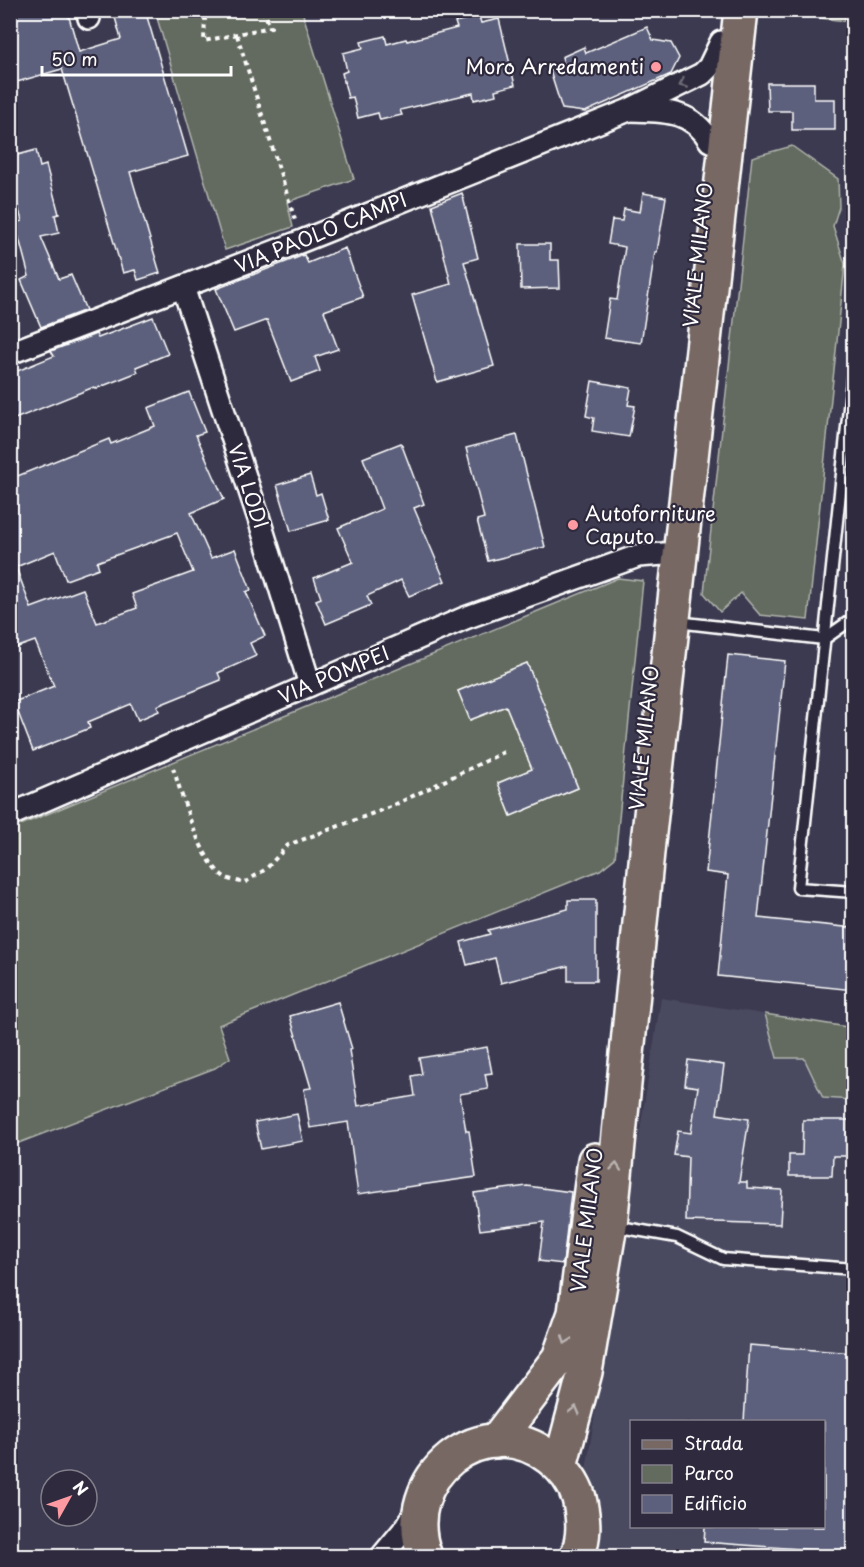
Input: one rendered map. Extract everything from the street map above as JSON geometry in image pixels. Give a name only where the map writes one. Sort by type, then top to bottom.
[{"type":"main road","name":"VIALE MILANO","points":[[560,1466],[585,1372],[610,1225],[648,842],[741,10]]},
{"type":"main road","name":"VIALE MILANO","points":[[496,1441],[559,1358],[575,1313],[616,992],[723,26]]},
{"type":"main road","points":[[425,1557],[418,1529],[421,1503],[431,1479],[448,1460],[471,1447],[496,1441],[519,1443],[542,1452],[560,1466],[576,1489],[584,1516],[584,1553]]},
{"type":"street","name":"VIA PAOLO CAMPI","points":[[12,348],[183,287],[630,110],[702,74],[709,68],[723,26]]},
{"type":"street","name":"VIA PAOLO CAMPI","points":[[630,110],[672,112],[683,115],[700,126],[710,141]]},
{"type":"street","name":"VIA LODI","points":[[183,287],[259,519],[310,685]]},
{"type":"street","name":"VIA POMPEI","points":[[10,815],[478,613],[638,556],[664,554]]},
{"type":"street","points":[[382,1557],[407,1526],[421,1503]]},
{"type":"lane","points":[[854,361],[798,888],[854,892]]},
{"type":"lane","points":[[674,622],[824,639],[854,618]]},
{"type":"lane","points":[[610,1225],[677,1237],[723,1259],[854,1269]]},
{"type":"path","points":[[212,10],[205,18],[204,41],[271,27],[262,10]]},
{"type":"path","points":[[237,35],[302,241]]},
{"type":"path","points":[[166,747],[194,830],[212,862],[226,878],[244,883],[266,869],[288,845],[390,807],[504,752]]},
{"type":"shaded area","points":[[661,998],[853,1028],[853,1556],[599,1556],[580,1508]]},
{"type":"green space","points":[[155,11],[302,11],[354,179],[287,202],[293,227],[225,250]]},
{"type":"green space","points":[[805,11],[846,11],[845,21],[804,16]]},
{"type":"green space","points":[[792,146],[838,179],[839,207],[833,226],[845,264],[808,620],[760,615],[741,593],[720,612],[704,593],[752,157]]},
{"type":"green space","points":[[618,578],[643,581],[615,858],[600,870],[219,1025],[230,1058],[215,1068],[11,1146],[11,829]],"holes":[[[527,663],[578,788],[511,816],[498,783],[532,769],[506,706],[470,720],[458,691]]]},
{"type":"green space","points":[[765,1014],[853,1028],[853,1100],[823,1098],[804,1058],[777,1058]]},
{"type":"building","points":[[10,10],[67,10],[79,52],[121,39],[113,10],[145,10],[188,156],[130,172],[160,273],[138,280],[135,270],[123,273],[62,69],[10,84]]},
{"type":"building","points":[[479,16],[481,23],[499,19],[515,85],[495,90],[496,95],[474,100],[473,93],[400,110],[402,115],[380,120],[378,113],[358,118],[353,97],[348,98],[342,73],[347,71],[343,53],[363,48],[361,42],[385,36],[387,44],[406,39],[407,41],[457,28],[455,22]]},
{"type":"building","points":[[647,27],[653,40],[671,43],[679,58],[671,74],[585,112],[562,109],[550,71],[565,67],[562,57],[584,47],[586,53]]},
{"type":"building","points":[[767,83],[814,83],[814,99],[835,99],[835,130],[792,130],[792,111],[768,111]]},
{"type":"building","points":[[36,150],[40,167],[46,165],[59,214],[55,215],[59,233],[41,237],[59,279],[71,275],[86,310],[41,327],[21,280],[29,276],[15,223],[22,221],[10,178],[10,157]]},
{"type":"building","points":[[462,193],[478,258],[464,262],[494,366],[437,382],[412,295],[451,284],[432,205]]},
{"type":"building","points":[[643,193],[666,197],[641,343],[604,338],[610,299],[617,300],[625,247],[608,244],[612,220],[622,221],[624,209],[640,212]]},
{"type":"building","points":[[520,244],[550,244],[550,260],[559,260],[560,288],[521,289]]},
{"type":"building","points":[[345,248],[363,297],[324,311],[338,349],[315,357],[320,371],[291,382],[267,320],[234,332],[216,289],[304,255],[308,263]]},
{"type":"building","points":[[153,317],[168,354],[136,367],[138,372],[10,421],[10,374],[54,356],[51,351],[96,334],[98,338]]},
{"type":"building","points":[[592,381],[631,388],[628,405],[635,406],[629,437],[592,431],[594,418],[586,416]]},
{"type":"building","points":[[189,392],[205,432],[196,435],[224,499],[191,513],[211,558],[235,549],[251,590],[246,592],[265,636],[250,643],[256,656],[218,673],[221,680],[157,706],[159,711],[138,720],[131,704],[88,722],[90,728],[33,751],[14,702],[54,686],[35,641],[10,650],[10,479],[109,439],[111,444],[155,426],[148,408]],"holes":[[[177,533],[193,572],[132,594],[137,608],[97,623],[83,589],[31,608],[16,567],[55,551],[66,580],[99,568],[97,562]]]},
{"type":"building","points":[[517,435],[545,547],[488,561],[477,520],[484,518],[466,448]]},
{"type":"building","points":[[401,443],[424,504],[414,508],[445,581],[409,596],[401,580],[367,596],[371,605],[326,624],[316,600],[321,598],[314,578],[353,562],[338,528],[382,509],[363,458]]},
{"type":"building","points":[[310,475],[316,495],[321,493],[329,520],[291,531],[277,485]]},
{"type":"building","points":[[728,655],[785,661],[758,918],[854,928],[854,990],[718,976],[728,875],[706,872]]},
{"type":"building","points":[[527,663],[578,788],[511,816],[498,783],[532,769],[506,706],[470,720],[458,691]]},
{"type":"building","points":[[568,900],[596,900],[596,981],[568,981],[568,966],[501,983],[495,958],[467,965],[461,942],[490,934],[488,930],[568,909]]},
{"type":"building","points":[[338,1002],[352,1049],[349,1050],[358,1106],[415,1096],[412,1076],[422,1074],[419,1058],[487,1047],[492,1073],[485,1074],[488,1089],[460,1094],[466,1131],[469,1131],[476,1177],[358,1194],[348,1122],[310,1128],[304,1089],[311,1088],[290,1016]]},
{"type":"building","points":[[688,1060],[724,1065],[717,1114],[749,1119],[739,1182],[747,1182],[747,1188],[782,1190],[780,1224],[686,1221],[688,1157],[674,1155],[678,1131],[691,1133],[698,1087],[685,1085]]},
{"type":"building","points":[[297,1114],[303,1141],[261,1149],[255,1122]]},
{"type":"building","points":[[803,1120],[854,1120],[854,1156],[833,1156],[832,1176],[789,1176],[789,1155],[802,1155]]},
{"type":"building","points":[[527,1186],[571,1192],[563,1264],[539,1261],[544,1222],[480,1230],[474,1193]]},
{"type":"building","points":[[749,1345],[854,1353],[854,1553],[704,1542],[705,1528],[825,1528],[825,1420],[744,1420]]},
{"type":"place","name":"Moro Arredamenti","points":[[656,67]]},
{"type":"place","name":"Autoforniture Caputo","points":[[573,525]]}]
